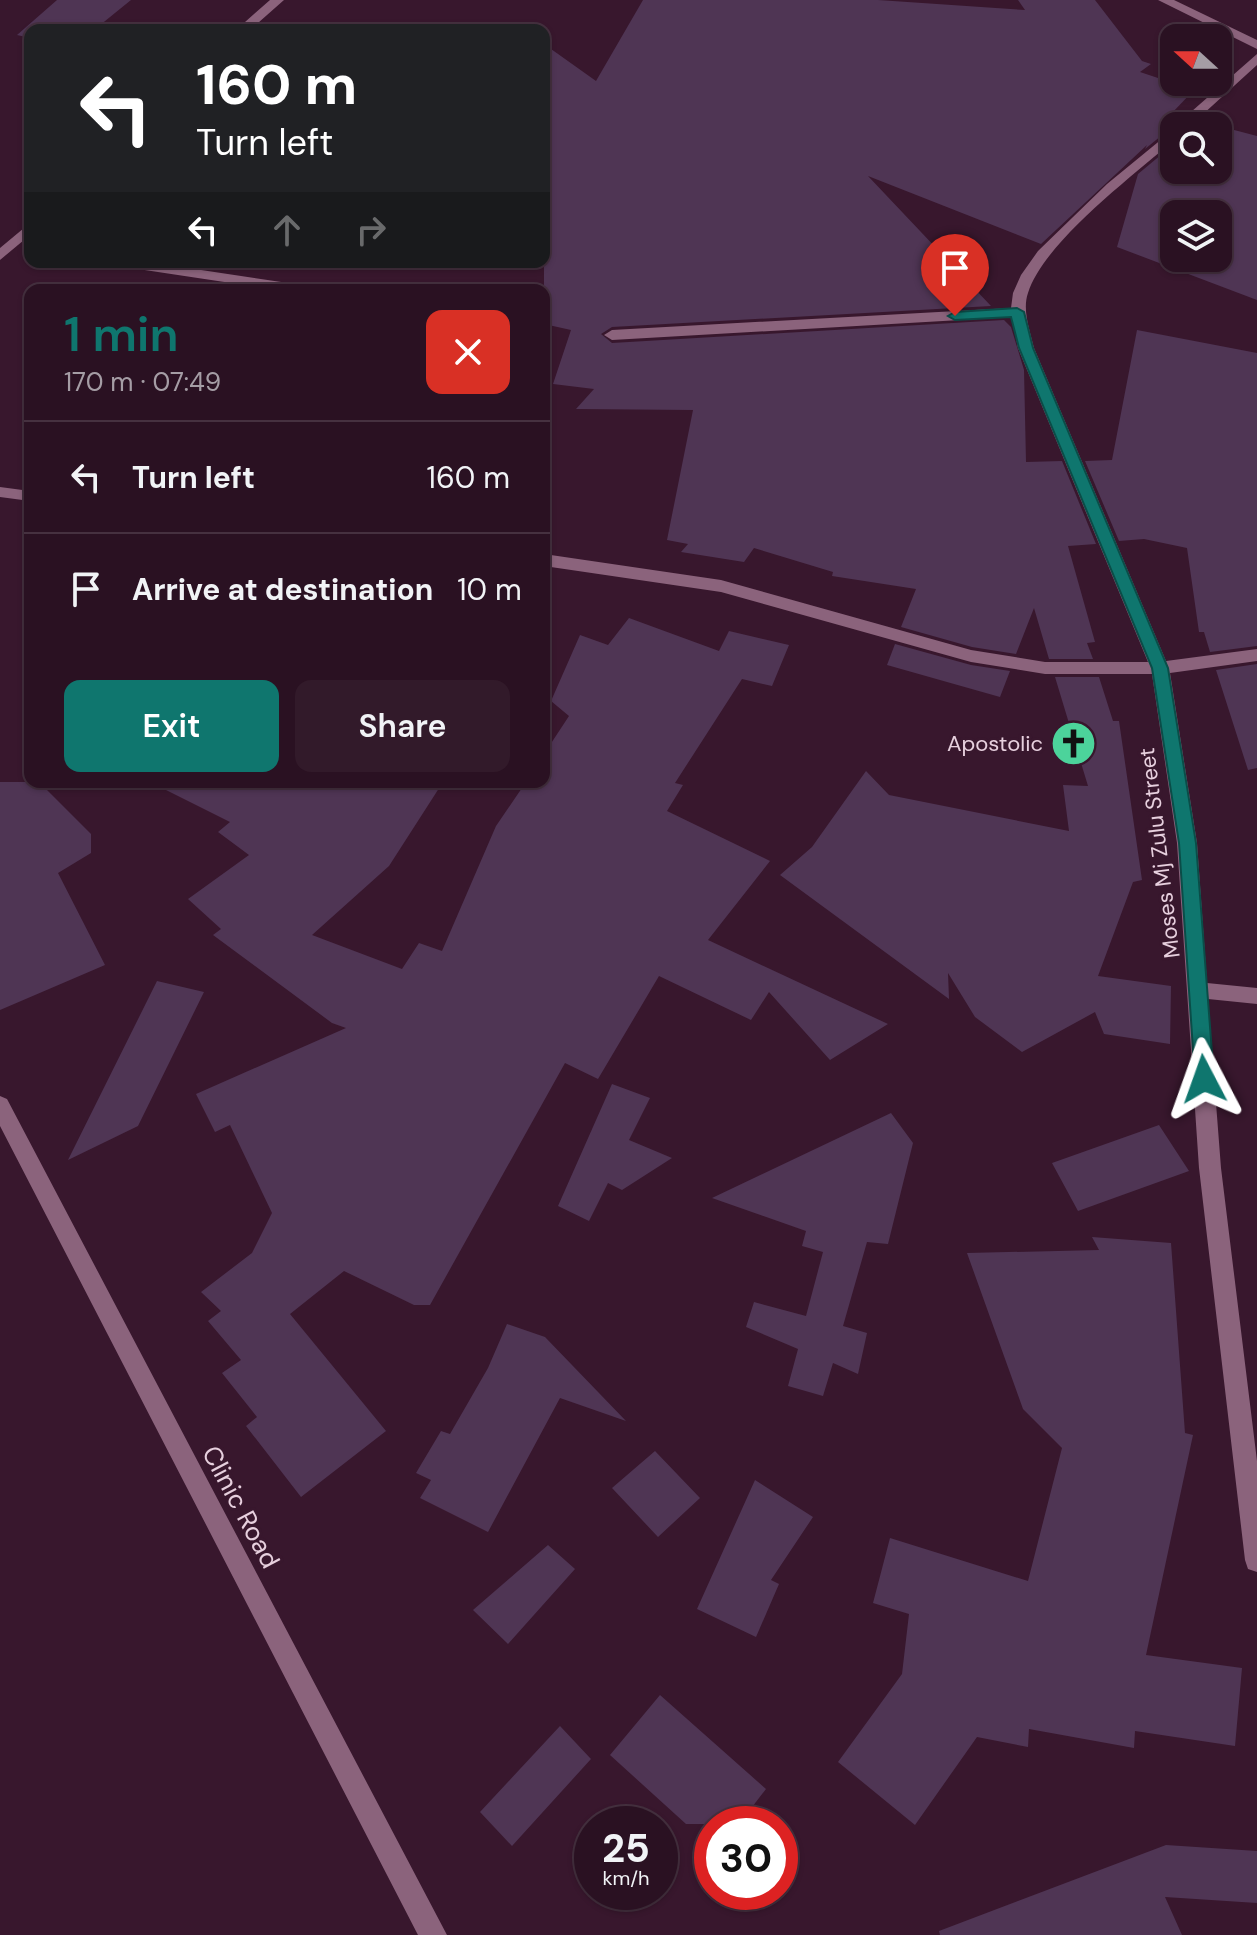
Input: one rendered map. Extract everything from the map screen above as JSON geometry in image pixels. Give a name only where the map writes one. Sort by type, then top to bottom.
[{"type":"street","points":[[249,24],[278,0]]},
{"type":"street","points":[[1164,0],[1257,45]]},
{"type":"street","points":[[1197,112],[1257,58]]},
{"type":"street","points":[[612,335],[1017,312],[1020,290],[1038,262],[1160,146]]},
{"type":"street","points":[[5,251],[24,233]]},
{"type":"street","points":[[159,268],[268,284]]},
{"type":"street","name":"Moses Mj Zulu Street","points":[[1017,312],[1026,348],[1160,668],[1187,843],[1210,1168],[1257,1560]]},
{"type":"street","points":[[0,492],[24,495]]},
{"type":"street","points":[[550,561],[721,586],[971,656],[1045,668],[1160,668],[1257,655]]},
{"type":"street","points":[[1198,990],[1257,996]]},
{"type":"street","name":"Clinic Road","points":[[0,1105],[433,1935]]},
{"type":"building","points":[[57,0],[131,0],[101,24],[30,24]]},
{"type":"building","points":[[643,0],[878,0],[1025,10],[1018,0],[1095,0],[1142,61],[1151,64],[1140,72],[1160,79],[1160,96],[1188,96],[1173,112],[1160,112],[1160,137],[1145,149],[1147,145],[1041,244],[868,176],[991,306],[612,327],[601,334],[612,343],[1004,320],[1011,327],[1024,370],[1026,462],[1062,461],[1096,544],[1068,546],[1095,642],[1087,643],[1093,659],[1049,659],[1034,608],[1016,654],[972,647],[901,627],[916,589],[832,576],[833,572],[754,548],[744,562],[681,552],[688,544],[667,540],[693,410],[576,409],[594,389],[553,384],[571,330],[550,325],[550,284],[544,284],[544,268],[550,268],[550,48],[596,81]]},
{"type":"building","points":[[1232,129],[1257,136],[1257,300],[1183,272],[1232,272],[1232,200],[1160,200],[1160,263],[1117,247],[1138,174],[1160,156],[1160,184],[1232,184]]},
{"type":"building","points":[[1137,330],[1257,353],[1257,646],[1210,652],[1204,632],[1199,632],[1187,548],[1144,539],[1119,541],[1085,461],[1112,460]]},
{"type":"building","points":[[629,618],[719,651],[729,631],[789,645],[772,686],[742,679],[675,783],[683,785],[667,811],[770,861],[708,940],[888,1024],[830,1060],[769,992],[751,1020],[659,976],[598,1079],[565,1063],[430,1305],[414,1305],[344,1271],[290,1314],[386,1431],[301,1497],[246,1426],[257,1417],[222,1373],[241,1360],[208,1321],[221,1311],[201,1292],[252,1253],[272,1213],[230,1125],[215,1132],[196,1094],[346,1028],[332,1023],[213,935],[221,929],[188,899],[249,855],[218,832],[230,822],[162,788],[439,788],[389,866],[312,935],[402,969],[419,943],[442,951],[496,826],[522,788],[550,788],[550,745],[569,716],[551,701],[580,635],[608,645]]},
{"type":"building","points":[[895,644],[971,665],[1010,671],[1000,697],[887,665]]},
{"type":"building","points":[[1257,664],[1257,768],[1248,770],[1216,670]]},
{"type":"building","points":[[1055,677],[1099,677],[1113,721],[1119,721],[1142,880],[1133,882],[1098,976],[1171,986],[1170,1044],[1104,1034],[1095,1012],[1022,1052],[975,1017],[948,973],[949,999],[780,875],[812,847],[866,771],[889,795],[1069,831],[1063,785],[1088,786]]},
{"type":"building","points":[[0,782],[24,782],[24,788],[45,788],[91,834],[91,853],[58,873],[105,965],[0,1010]]},
{"type":"building","points":[[157,981],[204,992],[138,1126],[68,1160]]},
{"type":"building","points":[[612,1084],[650,1098],[629,1140],[672,1158],[622,1190],[608,1183],[589,1221],[558,1206]]},
{"type":"building","points":[[891,1113],[913,1143],[888,1244],[867,1242],[843,1326],[867,1333],[858,1374],[833,1363],[823,1396],[788,1386],[798,1349],[746,1327],[754,1302],[806,1316],[823,1252],[802,1246],[806,1231],[712,1198]]},
{"type":"building","points":[[1159,1125],[1189,1171],[1078,1211],[1052,1163]]},
{"type":"building","points":[[1092,1237],[1171,1243],[1185,1433],[1193,1435],[1146,1655],[1242,1668],[1235,1746],[1135,1731],[1134,1748],[1029,1729],[1028,1747],[977,1737],[915,1825],[838,1762],[902,1674],[909,1614],[873,1603],[890,1538],[1028,1581],[1062,1448],[1023,1409],[967,1253],[1099,1250]]},
{"type":"building","points":[[507,1324],[545,1337],[626,1421],[560,1398],[488,1532],[420,1498],[431,1480],[416,1473],[441,1431],[450,1434],[488,1368]]},
{"type":"building","points":[[655,1451],[700,1498],[658,1537],[612,1488]]},
{"type":"building","points":[[755,1480],[813,1517],[771,1580],[779,1584],[756,1637],[697,1609]]},
{"type":"building","points":[[548,1545],[575,1569],[508,1644],[473,1610]]},
{"type":"building","points":[[660,1695],[766,1789],[753,1806],[694,1806],[694,1824],[686,1824],[678,1817],[678,1806],[666,1806],[610,1755]]},
{"type":"building","points":[[560,1726],[591,1759],[512,1846],[480,1812]]},
{"type":"building","points":[[1166,1845],[1257,1851],[1257,1903],[1165,1897],[1182,1935],[940,1935],[939,1931]]},
{"type":"place","name":"Apostolic","points":[[1074,743]]},
{"type":"route","points":[[955,316],[1017,312],[1026,348],[1160,668],[1187,843],[1204,1079]]}]
